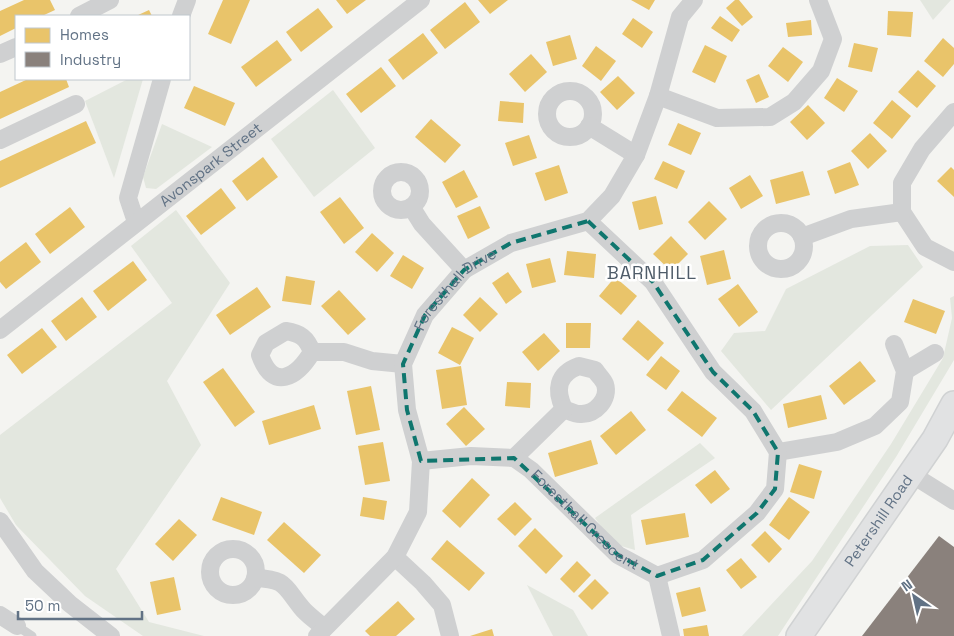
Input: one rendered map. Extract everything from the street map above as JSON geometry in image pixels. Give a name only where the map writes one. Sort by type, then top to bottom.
[{"type":"street","points":[[81,15],[110,0]]},
{"type":"street","points":[[181,15],[187,0]]},
{"type":"street","name":"Avonspark Street","points":[[0,330],[421,0]]},
{"type":"street","points":[[694,0],[680,17],[658,96],[636,155],[612,196],[588,221],[654,282],[713,372],[753,411],[778,452],[837,442],[875,426],[900,402],[905,371],[894,344]]},
{"type":"street","points":[[658,96],[717,118],[770,117],[794,102],[822,71],[833,39],[818,0]]},
{"type":"street","points":[[0,54],[15,46]]},
{"type":"street","points":[[136,222],[128,198],[162,80]]},
{"type":"street","points":[[0,140],[76,104]]},
{"type":"street","points":[[954,112],[922,149],[902,183],[902,212],[926,247],[954,262]]},
{"type":"street","points":[[589,126],[636,155]]},
{"type":"street","points":[[412,208],[422,224],[464,270]]},
{"type":"street","points":[[802,237],[852,219],[902,212]]},
{"type":"street","name":"Foresthall Drive","points":[[321,632],[395,557],[418,512],[421,461],[407,410],[403,364],[425,315],[464,270],[511,243],[588,221]]},
{"type":"street","points":[[312,352],[344,352],[372,361],[403,364]]},
{"type":"street","points":[[905,371],[935,354]]},
{"type":"street","name":"Petershill Road","points":[[799,636],[935,439],[954,404]]},
{"type":"street","name":"Foresthall Crescent","points":[[564,409],[514,458],[531,470],[618,555],[658,576],[703,560],[757,513],[774,489],[778,452]]},
{"type":"street","points":[[421,461],[471,456],[514,458]]},
{"type":"street","points":[[911,474],[954,500]]},
{"type":"street","points":[[0,521],[35,571],[70,604],[111,636]]},
{"type":"street","points":[[395,557],[423,583],[442,605],[450,636]]},
{"type":"street","name":"Foresthall Crescent","points":[[658,576],[671,636]]},
{"type":"street","points":[[255,578],[278,580],[283,583],[321,632]]},
{"type":"street","points":[[0,615],[17,626]]},
{"type":"lane","points":[[17,626],[32,636]]},
{"type":"highlighted area","points":[[588,221],[653,282],[713,372],[753,411],[778,452],[775,489],[757,513],[703,560],[657,576],[618,555],[514,458],[421,461],[407,410],[403,364],[425,315],[464,270],[511,243]]},
{"type":"shaded area","points":[[920,0],[951,0],[933,20]]},
{"type":"shaded area","points":[[126,80],[143,80],[114,178],[85,101]]},
{"type":"shaded area","points":[[333,90],[375,148],[314,197],[271,139]]},
{"type":"shaded area","points":[[162,124],[212,147],[156,189],[146,188],[143,177]]},
{"type":"shaded area","points":[[176,210],[230,283],[167,381],[201,445],[116,569],[149,622],[204,636],[143,636],[85,596],[16,525],[0,498],[0,435],[172,303],[131,246]]},
{"type":"shaded area","points":[[908,245],[923,267],[771,410],[721,351],[734,333],[765,331],[786,289],[870,246]]},
{"type":"shaded area","points":[[954,296],[954,360],[896,457],[778,636],[742,636],[812,561],[891,444],[943,358],[952,318],[950,298]]},
{"type":"shaded area","points":[[700,443],[715,458],[631,515],[635,550],[614,544],[595,518]]},
{"type":"shaded area","points":[[527,585],[573,610],[588,636],[553,636]]},
{"type":"building: Homes","points":[[24,0],[50,0],[55,10],[44,15],[15,15],[15,28],[0,36],[0,11]]},
{"type":"building: Homes","points":[[223,0],[250,0],[231,44],[208,34]]},
{"type":"building: Homes","points":[[336,0],[366,0],[347,14]]},
{"type":"building: Homes","points":[[478,0],[508,0],[490,14]]},
{"type":"building: Homes","points":[[631,0],[655,0],[649,10]]},
{"type":"building: Homes","points":[[735,0],[739,0],[753,17],[742,26],[726,8]]},
{"type":"building: Homes","points":[[465,2],[480,22],[445,49],[430,30]]},
{"type":"building: Homes","points":[[318,8],[333,27],[301,52],[286,32]]},
{"type":"building: Homes","points":[[149,10],[152,15],[138,15]]},
{"type":"building: Homes","points":[[888,11],[913,12],[911,37],[887,35]]},
{"type":"building: Homes","points":[[720,16],[740,30],[732,42],[711,28]]},
{"type":"building: Homes","points":[[633,18],[653,32],[642,48],[622,34]]},
{"type":"building: Homes","points":[[811,20],[812,35],[788,37],[786,23]]},
{"type":"building: Homes","points":[[423,33],[438,53],[403,80],[388,60]]},
{"type":"building: Homes","points":[[570,35],[577,59],[553,66],[546,42]]},
{"type":"building: Homes","points":[[943,38],[954,48],[954,64],[943,77],[924,61]]},
{"type":"building: Homes","points":[[277,40],[292,60],[256,87],[241,67]]},
{"type":"building: Homes","points":[[854,43],[878,48],[872,72],[848,67]]},
{"type":"building: Homes","points":[[705,45],[727,56],[715,83],[692,72]]},
{"type":"building: Homes","points":[[596,46],[616,61],[601,81],[582,66]]},
{"type":"building: Homes","points":[[783,47],[803,62],[788,82],[768,66]]},
{"type":"building: Homes","points":[[531,54],[547,72],[525,92],[509,74]]},
{"type":"building: Homes","points":[[381,67],[396,86],[361,113],[346,94]]},
{"type":"building: Homes","points":[[918,70],[936,86],[917,108],[898,92]]},
{"type":"building: Homes","points":[[759,74],[769,97],[756,103],[746,80]]},
{"type":"building: Homes","points":[[618,76],[635,93],[617,110],[600,92]]},
{"type":"building: Homes","points":[[837,78],[858,91],[844,112],[824,98]]},
{"type":"building: Homes","points":[[26,80],[66,80],[69,87],[0,119],[0,92]]},
{"type":"building: Homes","points":[[194,86],[235,103],[225,126],[184,108]]},
{"type":"building: Homes","points":[[892,100],[911,116],[892,139],[873,123]]},
{"type":"building: Homes","points":[[500,101],[524,103],[523,123],[498,121]]},
{"type":"building: Homes","points":[[808,105],[825,123],[807,140],[790,122]]},
{"type":"building: Homes","points":[[431,119],[461,145],[445,163],[415,137]]},
{"type":"building: Homes","points":[[86,121],[96,143],[0,188],[0,161]]},
{"type":"building: Homes","points":[[678,123],[701,133],[691,155],[668,145]]},
{"type":"building: Homes","points":[[870,133],[887,151],[868,169],[851,151]]},
{"type":"building: Homes","points":[[529,135],[537,158],[513,166],[505,143]]},
{"type":"building: Homes","points":[[263,157],[278,177],[247,201],[232,181]]},
{"type":"building: Homes","points":[[663,161],[685,171],[677,189],[654,179]]},
{"type":"building: Homes","points":[[850,162],[859,185],[835,194],[827,171]]},
{"type":"building: Homes","points":[[559,165],[568,193],[545,201],[535,173]]},
{"type":"building: Homes","points":[[951,167],[954,170],[954,197],[937,181]]},
{"type":"building: Homes","points":[[464,170],[478,197],[456,208],[442,182]]},
{"type":"building: Homes","points":[[803,171],[810,195],[776,204],[770,180]]},
{"type":"building: Homes","points":[[750,175],[763,196],[741,209],[729,188]]},
{"type":"building: Homes","points":[[221,188],[236,208],[201,235],[186,216]]},
{"type":"building: Homes","points":[[656,196],[663,224],[639,230],[632,202]]},
{"type":"building: Homes","points":[[340,197],[364,228],[344,244],[320,212]]},
{"type":"building: Homes","points":[[709,201],[727,219],[705,240],[688,222]]},
{"type":"building: Homes","points":[[480,206],[490,228],[468,239],[457,216]]},
{"type":"building: Homes","points":[[70,207],[85,227],[50,254],[35,234]]},
{"type":"building: Homes","points":[[372,233],[394,253],[377,272],[355,252]]},
{"type":"building: Homes","points":[[671,236],[688,254],[671,271],[653,254]]},
{"type":"building: Homes","points":[[26,242],[41,262],[6,289],[0,282],[0,262]]},
{"type":"building: Homes","points":[[724,250],[731,279],[707,285],[700,256]]},
{"type":"building: Homes","points":[[567,251],[596,254],[594,278],[564,275]]},
{"type":"building: Homes","points":[[403,255],[424,268],[412,289],[390,276]]},
{"type":"building: Homes","points":[[550,258],[556,282],[532,288],[526,264]]},
{"type":"building: Homes","points":[[133,261],[147,280],[108,311],[93,291]]},
{"type":"building: Homes","points":[[508,272],[522,292],[506,304],[492,283]]},
{"type":"building: Homes","points":[[286,276],[315,281],[311,305],[282,301]]},
{"type":"building: Homes","points":[[615,277],[637,296],[621,315],[599,296]]},
{"type":"building: Homes","points":[[738,284],[758,312],[739,327],[718,299]]},
{"type":"building: Homes","points":[[257,287],[271,307],[230,335],[216,315]]},
{"type":"building: Homes","points":[[339,290],[366,319],[348,335],[321,306]]},
{"type":"building: Homes","points":[[82,297],[97,317],[66,341],[51,321]]},
{"type":"building: Homes","points":[[480,297],[498,314],[480,332],[463,315]]},
{"type":"building: Homes","points":[[913,299],[945,311],[936,334],[904,322]]},
{"type":"building: Homes","points":[[638,320],[664,343],[648,361],[622,339]]},
{"type":"building: Homes","points":[[566,323],[591,323],[590,348],[566,348]]},
{"type":"building: Homes","points":[[452,327],[474,338],[460,365],[438,353]]},
{"type":"building: Homes","points":[[42,328],[57,347],[22,374],[7,355]]},
{"type":"building: Homes","points":[[544,333],[560,351],[538,371],[522,352]]},
{"type":"building: Homes","points":[[661,356],[680,371],[666,390],[646,375]]},
{"type":"building: Homes","points":[[860,361],[876,381],[844,405],[829,386]]},
{"type":"building: Homes","points":[[461,366],[467,405],[442,409],[436,370]]},
{"type":"building: Homes","points":[[223,368],[255,412],[235,427],[203,382]]},
{"type":"building: Homes","points":[[507,382],[531,383],[530,408],[505,406]]},
{"type":"building: Homes","points":[[371,386],[380,430],[356,435],[347,391]]},
{"type":"building: Homes","points":[[682,391],[717,418],[702,437],[667,410]]},
{"type":"building: Homes","points":[[821,395],[827,419],[788,428],[783,404]]},
{"type":"building: Homes","points":[[314,405],[321,429],[269,445],[262,421]]},
{"type":"building: Homes","points":[[464,407],[485,429],[466,446],[446,424]]},
{"type":"building: Homes","points":[[631,411],[646,430],[616,455],[600,436]]},
{"type":"building: Homes","points":[[591,440],[598,464],[555,477],[548,453]]},
{"type":"building: Homes","points":[[383,442],[390,481],[365,485],[358,446]]},
{"type":"building: Homes","points":[[799,464],[822,471],[814,499],[790,492]]},
{"type":"building: Homes","points":[[715,470],[730,489],[711,504],[695,485]]},
{"type":"building: Homes","points":[[472,478],[490,495],[460,528],[442,511]]},
{"type":"building: Homes","points":[[221,497],[262,512],[254,535],[212,520]]},
{"type":"building: Homes","points":[[363,497],[387,501],[384,520],[360,516]]},
{"type":"building: Homes","points":[[789,497],[810,512],[789,540],[769,525]]},
{"type":"building: Homes","points":[[515,502],[532,519],[515,536],[497,519]]},
{"type":"building: Homes","points":[[685,513],[689,537],[646,545],[641,520]]},
{"type":"building: Homes","points":[[179,519],[197,535],[173,561],[155,544]]},
{"type":"building: Homes","points":[[284,522],[321,555],[304,573],[267,540]]},
{"type":"building: Homes","points":[[535,528],[563,556],[546,574],[518,546]]},
{"type":"building: Homes","points":[[765,531],[782,549],[769,563],[751,545]]},
{"type":"building: Homes","points":[[447,540],[485,573],[469,591],[431,559]]},
{"type":"building: Homes","points":[[741,558],[757,577],[741,589],[726,570]]},
{"type":"building: Homes","points":[[577,561],[591,575],[574,593],[560,579]]},
{"type":"building: Homes","points":[[174,577],[181,610],[157,615],[150,582]]},
{"type":"building: Homes","points":[[595,579],[609,593],[592,610],[578,596]]},
{"type":"building: Homes","points":[[700,587],[706,611],[682,617],[676,593]]},
{"type":"building: Homes","points":[[398,601],[415,619],[396,636],[370,636],[365,631]]},
{"type":"building: Homes","points":[[707,625],[709,636],[684,636],[683,629]]},
{"type":"building: Homes","points":[[492,629],[494,636],[470,636]]},
{"type":"building: Industry","points":[[939,536],[954,547],[954,636],[862,636]]},
{"type":"district","name":"BARNHILL","points":[[652,273]]}]
